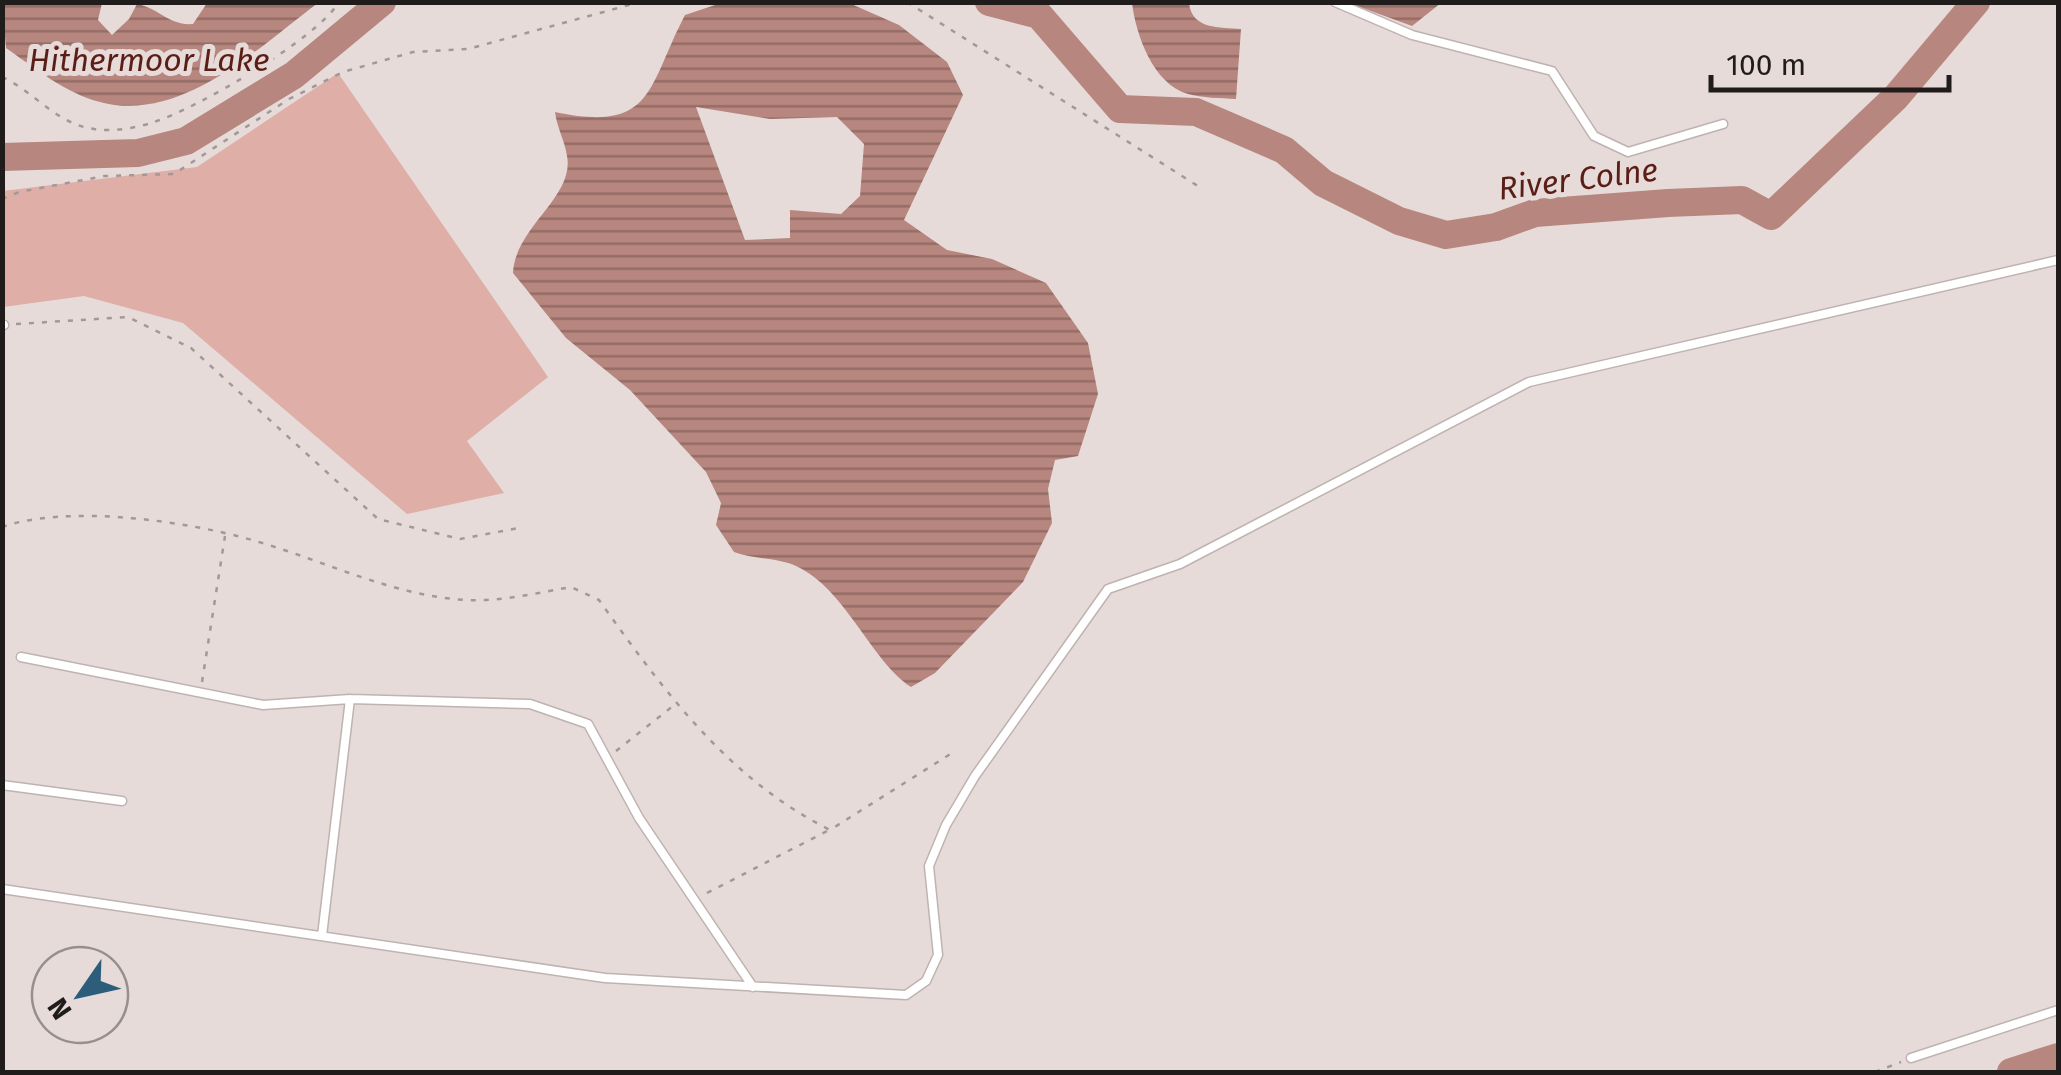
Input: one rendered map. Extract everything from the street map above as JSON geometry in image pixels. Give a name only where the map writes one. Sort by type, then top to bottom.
[{"type":"lane","points":[[1335,2],[1412,36],[1552,71],[1594,136],[1628,152],[1723,124]]},
{"type":"lane","points":[[2,889],[606,978],[906,995],[926,981],[938,955],[929,866],[946,825],[986,760],[1108,589],[1123,580],[1180,564],[1530,382],[2058,260]]},
{"type":"lane","points":[[22,657],[263,705],[350,700],[530,704],[588,724],[639,818],[753,986]]},
{"type":"lane","points":[[322,936],[350,700]]},
{"type":"lane","points":[[2,786],[122,801]]},
{"type":"lane","points":[[1911,1058],[2058,1010]]},
{"type":"path","points":[[2,77],[20,84],[64,120],[124,129],[154,122],[278,54],[316,28],[338,2]]},
{"type":"path","points":[[2,199],[18,192],[104,176],[174,174],[289,100],[344,72],[413,52],[468,49],[640,2]]},
{"type":"path","points":[[906,2],[1200,188]]},
{"type":"path","points":[[3,325],[128,317],[190,348],[378,519],[460,538],[519,528]]},
{"type":"path","points":[[2,527],[25,519],[98,518],[225,535],[408,591],[466,600],[571,586],[584,590],[599,600],[674,706],[728,760],[780,802],[830,830]]},
{"type":"path","points":[[200,693],[225,535]]},
{"type":"path","points":[[607,758],[674,706]]},
{"type":"path","points":[[694,900],[830,830],[952,753]]},
{"type":"path","points":[[1875,1072],[1911,1058]]},
{"type":"shaded area","points":[[338,73],[548,377],[467,441],[504,493],[407,514],[183,323],[84,296],[3,307],[3,191],[197,167]]},
{"type":"water","points":[[724,2],[849,3],[899,25],[947,62],[963,95],[904,220],[947,250],[992,259],[1046,283],[1088,343],[1098,394],[1078,456],[1055,460],[1048,489],[1052,523],[1023,582],[935,673],[911,687],[883,660],[843,607],[813,576],[789,563],[734,552],[716,525],[721,503],[706,472],[630,390],[566,338],[513,273],[523,241],[554,199],[567,171],[566,150],[555,112],[587,117],[612,116],[630,110],[653,83],[685,15]],"holes":[[[696,107],[770,119],[837,117],[864,144],[860,196],[841,214],[790,210],[790,238],[745,240]]]},
{"type":"water","name":"Hithermoor Lake","points":[[2,3],[102,3],[98,20],[112,35],[129,19],[137,4],[177,22],[193,24],[207,3],[318,3],[217,77],[160,102],[130,106],[100,102],[75,93],[6,48]]},
{"type":"water","points":[[1132,3],[1189,3],[1201,23],[1241,29],[1236,99],[1188,94],[1165,80],[1142,43]]},
{"type":"water","points":[[1349,3],[1441,3],[1412,26]]},
{"type":"waterway","name":"River Colne","points":[[2,157],[138,153],[186,141],[294,75],[382,2]]},
{"type":"waterway","name":"River Colne","points":[[989,2],[1039,15],[1120,109],[1196,112],[1284,150],[1323,183],[1399,221],[1446,235],[1496,227],[1535,213],[1668,203],[1742,200],[1771,216],[1896,97],[1976,2]]},
{"type":"waterway","points":[[1027,2],[1039,15]]},
{"type":"waterway","points":[[2011,1072],[2058,1057]]}]
